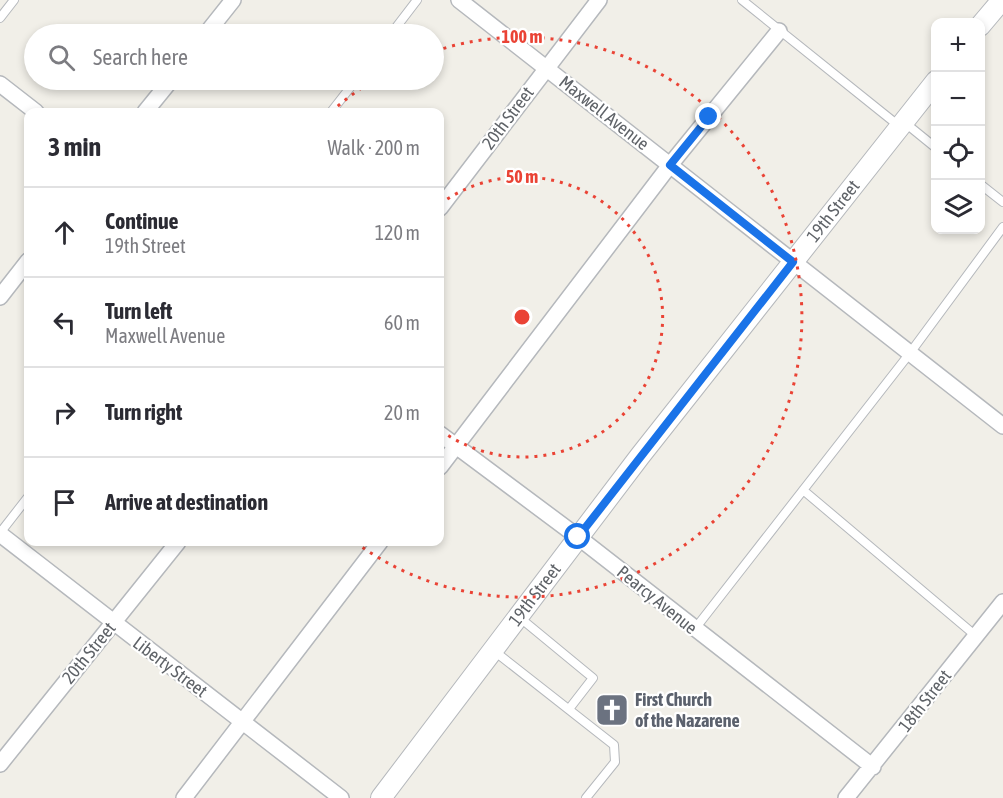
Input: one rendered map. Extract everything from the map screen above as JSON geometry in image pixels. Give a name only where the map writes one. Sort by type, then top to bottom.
[{"type":"street","points":[[214,24],[233,0]]},
{"type":"street","name":"Maxwell Avenue","points":[[459,0],[1003,426]]},
{"type":"street","name":"20th Street","points":[[444,203],[599,0]]},
{"type":"street","points":[[985,21],[1002,0]]},
{"type":"street","points":[[444,462],[670,165],[779,31]]},
{"type":"street","points":[[0,84],[31,108]]},
{"type":"street","name":"19th Street","points":[[381,798],[578,537],[931,87]]},
{"type":"street","points":[[149,108],[163,90]]},
{"type":"street","points":[[0,297],[24,266]]},
{"type":"street","name":"Pearcy Avenue","points":[[444,437],[578,537],[694,630],[873,767]]},
{"type":"street","name":"Liberty Street","points":[[0,534],[112,623],[341,798]]},
{"type":"street","name":"20th Street","points":[[0,764],[175,546]]},
{"type":"street","points":[[184,798],[377,546]]},
{"type":"street","name":"18th Street","points":[[846,798],[1003,602]]},
{"type":"lane","points":[[0,18],[14,0]]},
{"type":"lane","points":[[399,24],[417,0]]},
{"type":"lane","points":[[742,0],[901,124],[931,144]]},
{"type":"lane","points":[[334,108],[348,90]]},
{"type":"lane","points":[[985,186],[1003,201]]},
{"type":"lane","points":[[694,630],[910,352],[1003,227]]},
{"type":"lane","points":[[803,490],[976,636]]},
{"type":"lane","points":[[0,534],[24,503]]},
{"type":"lane","points":[[518,616],[593,678],[569,709]]},
{"type":"lane","points":[[493,650],[614,745],[615,762],[586,798]]},
{"type":"place","name":"First Church of the Nazarene","points":[[612,710]]},
{"type":"route","points":[[578,537],[793,262],[670,165],[709,117]]}]
